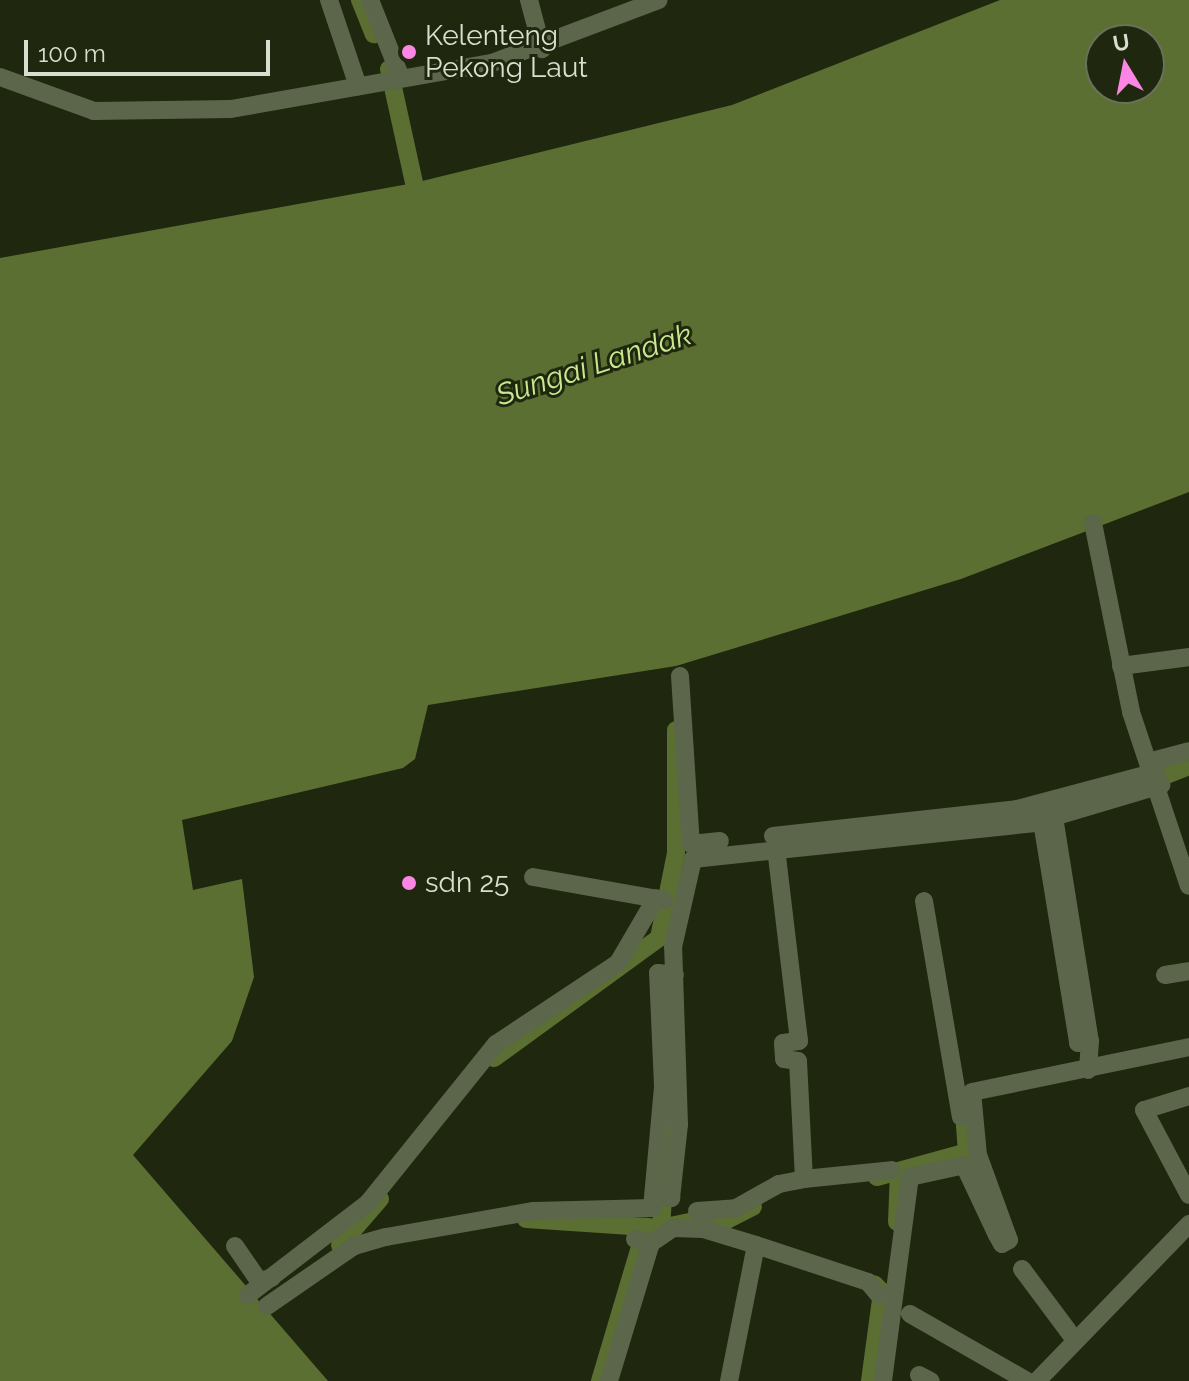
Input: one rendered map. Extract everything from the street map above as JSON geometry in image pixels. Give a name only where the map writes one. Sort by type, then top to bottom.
[{"type":"street","points":[[329,0],[358,86]]},
{"type":"street","points":[[370,0],[401,78]]},
{"type":"street","points":[[529,0],[542,49]]},
{"type":"street","points":[[0,77],[72,105],[119,113],[231,109],[542,49],[659,0]]},
{"type":"street","points":[[1093,523],[1121,666],[1189,886]]},
{"type":"street","points":[[1121,666],[1189,657]]},
{"type":"street","points":[[267,1306],[354,1246],[534,1211],[652,1208],[664,1196],[671,1087],[666,974],[692,852],[680,676]]},
{"type":"street","points":[[692,852],[940,825],[1050,819],[1157,775],[1189,751]]},
{"type":"street","points":[[940,825],[1118,791]]},
{"type":"street","points":[[1050,819],[1090,1041],[1088,1070]]},
{"type":"street","points":[[692,852],[776,848],[840,836]]},
{"type":"street","points":[[776,848],[799,1041],[783,1043],[784,1059],[798,1061],[804,1179]]},
{"type":"street","points":[[533,877],[683,904]]},
{"type":"street","points":[[248,1295],[368,1203],[496,1044],[623,971],[656,898]]},
{"type":"street","points":[[883,1381],[910,1177],[964,1165],[1007,1242],[970,1131],[924,901]]},
{"type":"street","points":[[1165,975],[1189,971]]},
{"type":"street","points":[[970,1131],[975,1090],[1088,1070],[1189,1047]]},
{"type":"street","points":[[1189,1096],[1144,1110],[1189,1195]]},
{"type":"street","points":[[609,1381],[643,1241],[701,1216],[736,1208],[779,1184],[892,1170]]},
{"type":"street","points":[[701,1216],[756,1245],[868,1282],[878,1294]]},
{"type":"street","points":[[1037,1381],[1189,1224]]},
{"type":"street","points":[[729,1381],[756,1245]]},
{"type":"street","points":[[235,1246],[259,1281],[272,1278]]},
{"type":"street","points":[[1022,1269],[1075,1340]]},
{"type":"street","points":[[910,1314],[1027,1381]]},
{"type":"water","name":"Sungai Landak","points":[[1000,0],[1189,0],[1189,492],[961,579],[676,666],[428,705],[415,759],[403,768],[182,820],[193,890],[242,879],[254,977],[232,1041],[133,1155],[328,1381],[0,1381],[0,258],[414,183],[732,105]]},
{"type":"waterway","points":[[360,0],[374,34]]},
{"type":"waterway","points":[[389,69],[414,183]]},
{"type":"waterway","points":[[494,1058],[659,938],[676,853],[676,730]]},
{"type":"waterway","points":[[1143,784],[1189,766]]},
{"type":"waterway","points":[[661,1228],[670,1093]]},
{"type":"waterway","points":[[877,1177],[967,1152],[963,1100]]},
{"type":"waterway","points":[[897,1222],[899,1173]]},
{"type":"waterway","points":[[340,1245],[380,1199]]},
{"type":"waterway","points":[[526,1219],[661,1228],[708,1218],[719,1224],[753,1207]]},
{"type":"waterway","points":[[600,1381],[646,1227]]},
{"type":"waterway","points":[[870,1381],[882,1292],[874,1284]]},
{"type":"place","name":"Kelenteng Pekong Laut","points":[[409,52]]},
{"type":"place","name":"sdn 25","points":[[409,883]]}]
